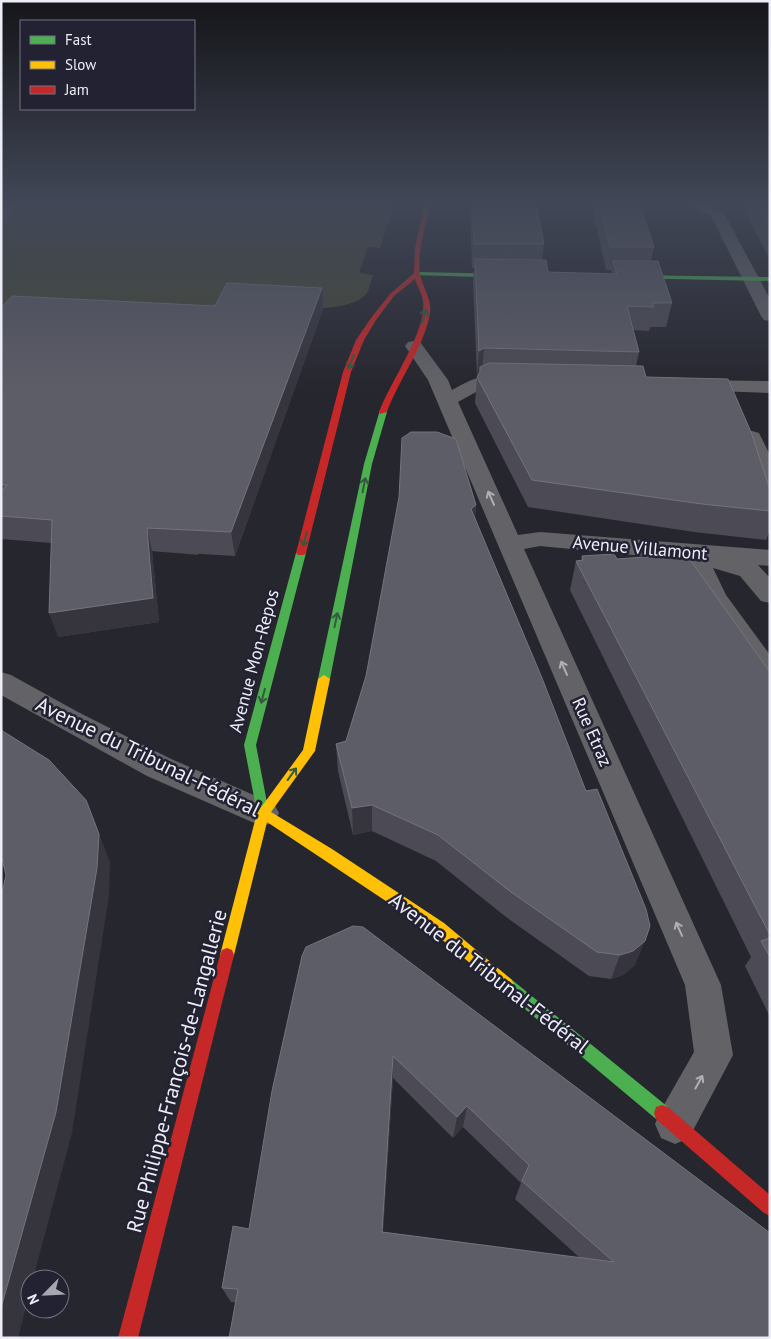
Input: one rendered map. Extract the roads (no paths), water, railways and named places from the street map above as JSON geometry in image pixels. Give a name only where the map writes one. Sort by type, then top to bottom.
[{"type":"main road","points":[[263,813],[309,751],[368,464],[388,395],[414,346],[425,318],[428,300],[417,274],[418,264]]},
{"type":"main road","points":[[417,274],[526,276]]},
{"type":"main road","name":"Avenue Mon-Repos","points":[[263,813],[250,745],[318,492],[331,431],[348,372],[360,340],[373,319],[392,295],[417,274]]},
{"type":"main road","points":[[614,277],[770,279]]},
{"type":"main road","name":"Avenue du Tribunal-Fédéral","points":[[263,813],[328,853],[439,928],[675,1124],[770,1207]]},
{"type":"main road","name":"Rue Philippe-François-de-Langallerie","points":[[128,1338],[263,813]]},
{"type":"street","points":[[745,264],[770,316]]},
{"type":"street","name":"Rue Etraz","points":[[414,346],[438,380],[703,984],[714,1055],[675,1124]]},
{"type":"street","points":[[447,400],[482,381],[529,382]]},
{"type":"street","points":[[674,385],[734,394],[770,387]]},
{"type":"street","points":[[752,437],[770,484]]},
{"type":"street","name":"Avenue Villamont","points":[[511,543],[540,539],[770,558]]},
{"type":"street","points":[[694,553],[749,570],[770,595]]},
{"type":"street","points":[[694,553],[715,598],[770,676]]},
{"type":"street","name":"Avenue du Tribunal-Fédéral","points":[[1,682],[68,720],[158,766],[263,813]]}]
